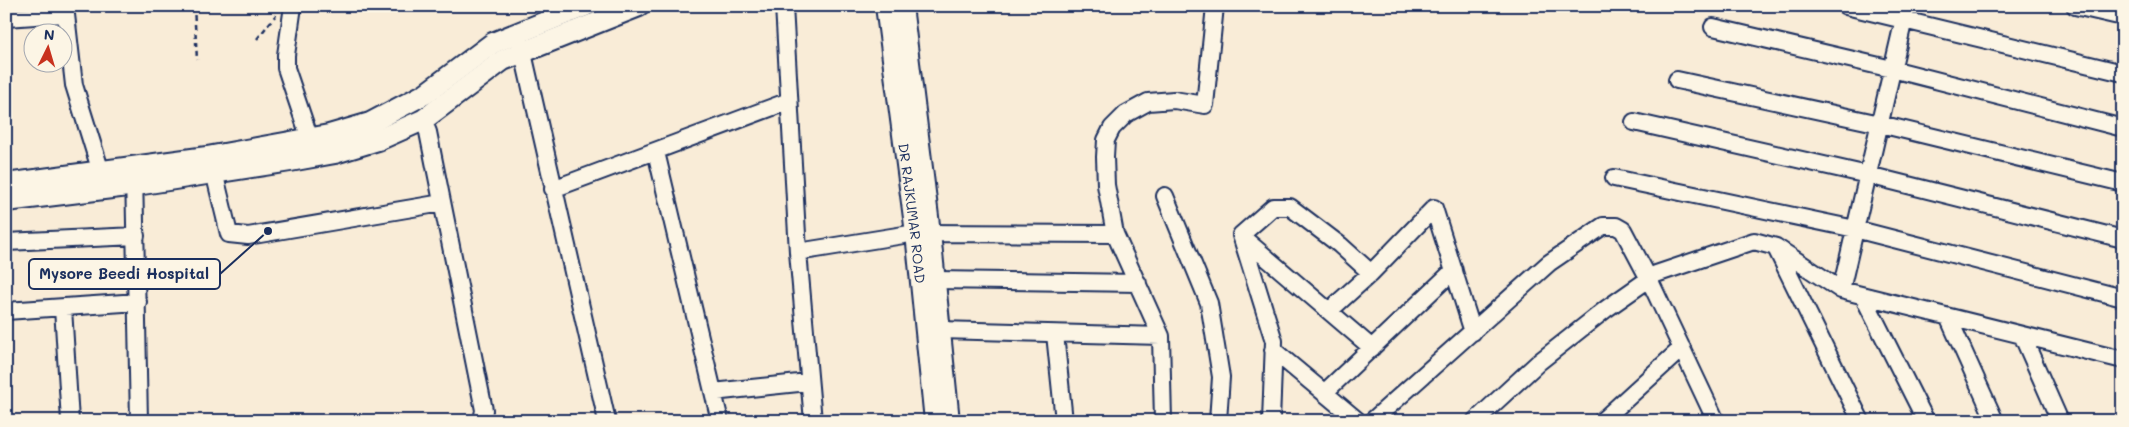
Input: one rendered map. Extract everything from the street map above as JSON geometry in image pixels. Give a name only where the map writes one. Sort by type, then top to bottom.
[{"type":"main road","points":[[6,184],[101,172],[134,176],[214,172],[335,153],[378,140],[423,120],[503,60],[521,43],[585,6]]},
{"type":"main road","points":[[6,201],[134,176],[207,157],[329,135],[370,123],[393,112],[436,86],[493,43],[521,43],[576,30],[639,6]]},
{"type":"main road","name":"DR RAJKUMAR ROAD","points":[[886,6],[923,233],[935,280],[949,421]]},
{"type":"main road","name":"DR RAJKUMAR ROAD","points":[[902,6],[923,233],[935,421]]},
{"type":"street","points":[[784,6],[798,252],[808,382],[813,421]]},
{"type":"street","points":[[1162,421],[1162,336],[1115,234],[1106,185],[1104,157],[1106,140],[1112,128],[1126,114],[1148,102],[1174,100],[1205,105],[1215,6]]},
{"type":"street","points":[[1846,6],[1906,14],[2123,73]]},
{"type":"street","points":[[2075,6],[2123,17]]},
{"type":"street","points":[[6,18],[64,10],[74,85],[101,172]]},
{"type":"street","points":[[285,10],[286,68],[310,139]]},
{"type":"street","points":[[1841,290],[1906,14]]},
{"type":"street","points":[[1713,27],[1892,69],[2123,128]]},
{"type":"street","points":[[521,43],[607,421]]},
{"type":"street","points":[[1677,80],[1880,124],[2123,183]]},
{"type":"street","points":[[553,189],[789,102]]},
{"type":"street","points":[[423,120],[428,132],[484,410],[482,421]]},
{"type":"street","points":[[1634,122],[1868,175],[2123,238]]},
{"type":"street","points":[[656,152],[720,421]]},
{"type":"street","points":[[214,172],[229,234],[248,236],[442,203]]},
{"type":"street","points":[[134,176],[139,421]]},
{"type":"street","points":[[1614,178],[1855,229],[2123,298]]},
{"type":"street","points":[[1165,196],[1209,303],[1221,377],[1218,421]]},
{"type":"street","points":[[1241,236],[1273,207],[1290,207],[1340,245],[1371,273]]},
{"type":"street","points":[[1329,311],[1371,273],[1434,208],[1473,332]]},
{"type":"street","points":[[1372,421],[1549,263],[1603,226],[1616,226],[1622,230],[1649,279],[1716,421]]},
{"type":"street","points":[[798,252],[923,233],[1115,234]]},
{"type":"street","points":[[6,242],[136,236]]},
{"type":"street","points":[[1241,236],[1372,348]]},
{"type":"street","points":[[1241,236],[1274,341],[1271,421]]},
{"type":"street","points":[[1475,421],[1539,362],[1606,309],[1656,274],[1754,241],[1776,247],[1841,290],[1949,319],[2123,360]]},
{"type":"street","points":[[1776,247],[1861,421]]},
{"type":"street","points":[[1324,393],[1454,270]]},
{"type":"street","points":[[935,280],[1138,283]]},
{"type":"street","points":[[1863,296],[1926,421]]},
{"type":"street","points":[[6,311],[138,302]]},
{"type":"street","points":[[63,308],[70,421]]},
{"type":"street","points":[[1949,319],[1995,421]]},
{"type":"street","points":[[940,330],[1162,336]]},
{"type":"street","points":[[1054,334],[1064,421]]},
{"type":"street","points":[[2022,336],[2060,421]]},
{"type":"street","points":[[1602,421],[1682,348]]},
{"type":"street","points":[[1273,350],[1353,419]]},
{"type":"street","points":[[713,392],[808,382]]},
{"type":"path","points":[[194,6],[197,60]]},
{"type":"path","points":[[257,39],[285,10]]},
{"type":"place","name":"Mysore Beedi Hospital","points":[[268,231]]}]
